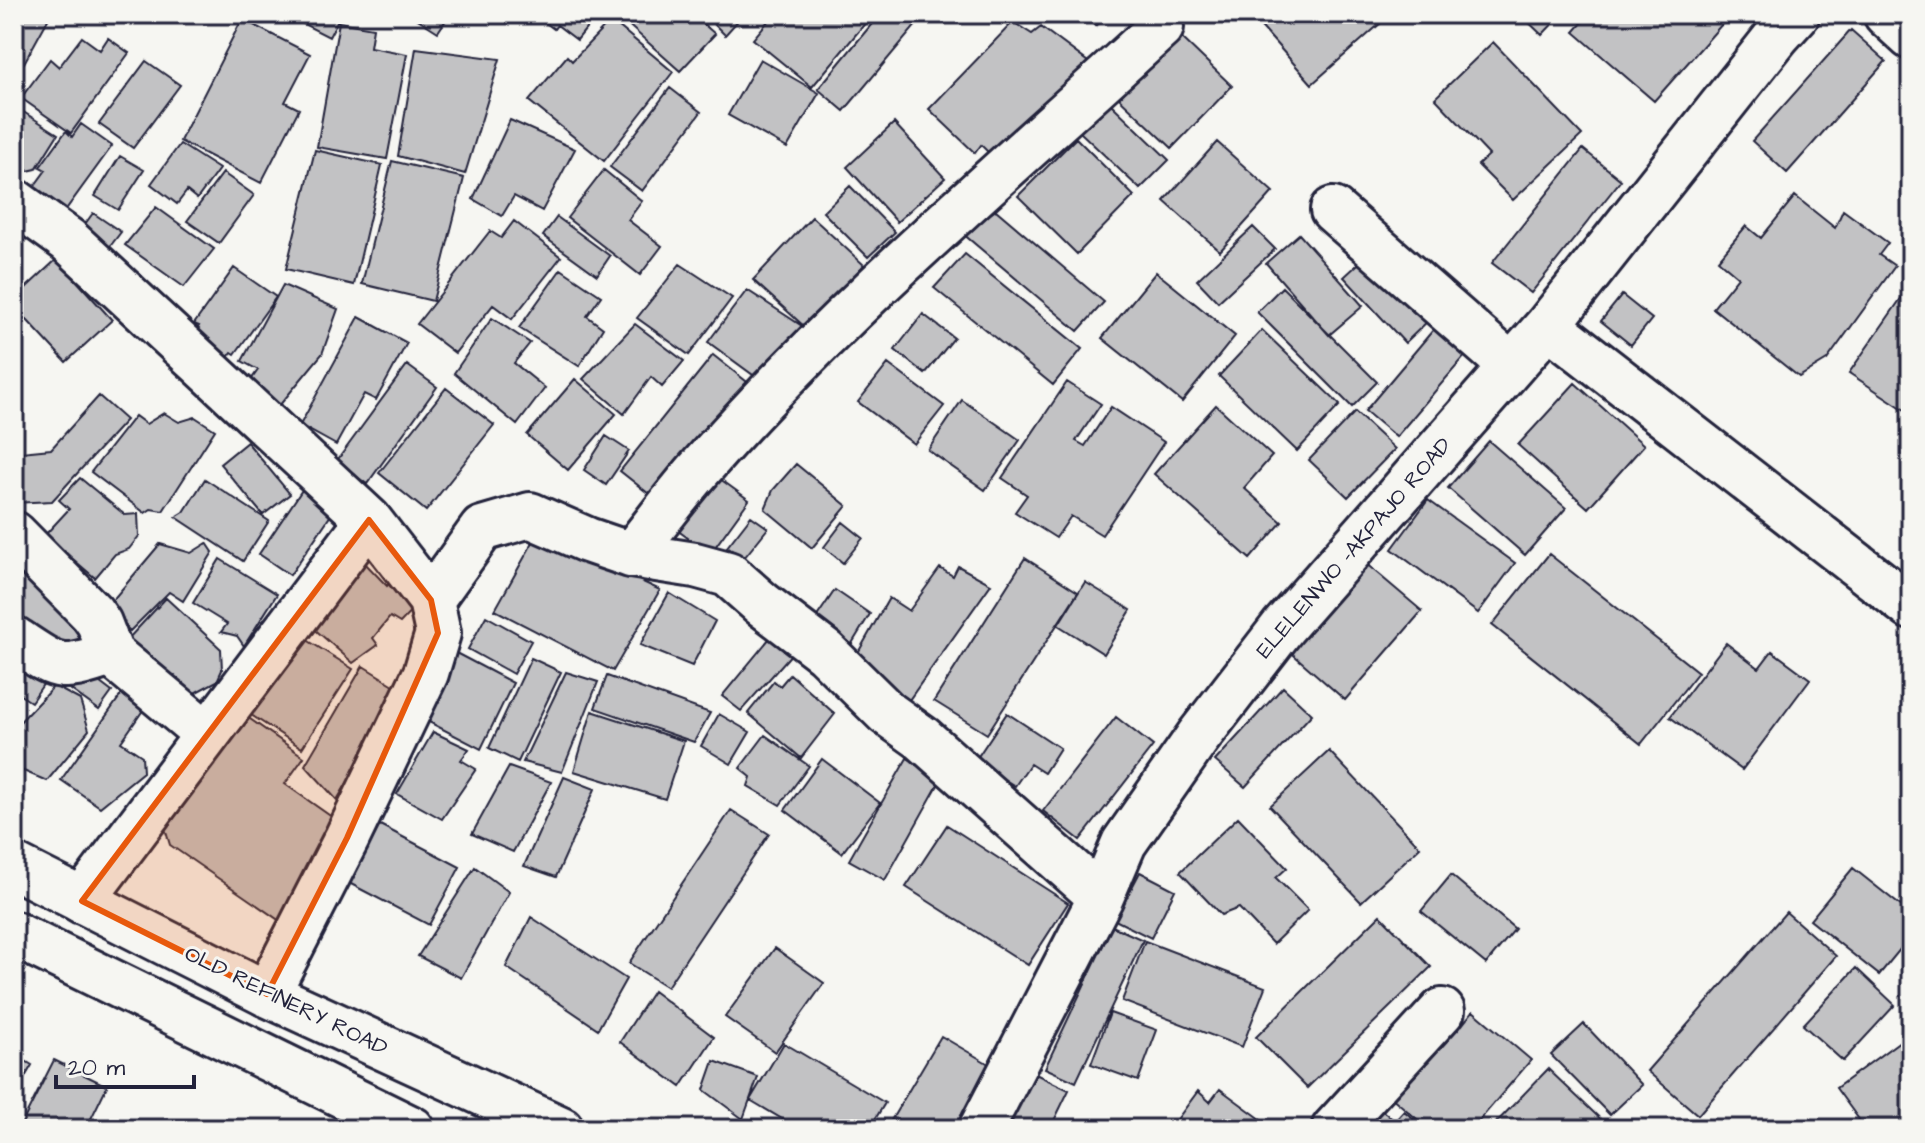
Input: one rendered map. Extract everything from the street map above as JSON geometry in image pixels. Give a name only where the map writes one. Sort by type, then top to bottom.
[{"type":"street","points":[[1886,14],[1911,37]]},
{"type":"street","name":"ELELENWO -AKPAJO ROAD","points":[[981,1129],[1101,897],[1124,843],[1198,737],[1283,627],[1548,325],[1774,21]]},
{"type":"street","points":[[631,555],[703,465],[819,343],[961,206],[1035,143],[1161,27]]},
{"type":"street","points":[[14,201],[68,240],[369,520],[431,600],[438,633],[426,673],[347,838],[267,994]]},
{"type":"street","points":[[1333,210],[1511,366]]},
{"type":"street","points":[[1548,325],[1911,607]]},
{"type":"street","points":[[431,600],[482,529],[530,515],[631,555],[695,565],[728,574],[825,652],[887,713],[922,738],[1101,897]]},
{"type":"street","points":[[82,901],[369,520]]},
{"type":"street","points":[[14,534],[92,613],[111,654],[207,734]]},
{"type":"street","points":[[14,639],[49,662],[64,667],[111,654]]},
{"type":"street","name":"OLD REFINERY ROAD","points":[[14,866],[267,994],[561,1129]]},
{"type":"street","points":[[14,934],[411,1129]]},
{"type":"street","points":[[1334,1129],[1442,1011]]},
{"type":"highlighted area","points":[[369,520],[431,600],[438,633],[347,838],[267,994],[82,901]]},
{"type":"building","points":[[14,14],[51,14],[24,63],[14,58]]},
{"type":"building","points":[[284,14],[341,14],[329,37]]},
{"type":"building","points":[[410,14],[450,14],[438,32]]},
{"type":"building","points":[[534,14],[598,14],[577,40],[557,25],[554,29]]},
{"type":"building","points":[[630,14],[692,14],[715,34],[680,71],[624,21]]},
{"type":"building","points":[[704,14],[744,14],[725,35]]},
{"type":"building","points":[[774,14],[873,14],[812,87],[753,39]]},
{"type":"building","points":[[880,14],[905,14],[917,24],[844,111],[818,89]]},
{"type":"building","points":[[1085,14],[1109,14],[1096,26]]},
{"type":"building","points":[[1264,14],[1391,14],[1312,84],[1256,21]]},
{"type":"building","points":[[1520,14],[1562,14],[1542,35]]},
{"type":"building","points":[[1590,14],[1731,14],[1654,101],[1574,32]]},
{"type":"building","points":[[242,19],[310,54],[285,102],[299,109],[261,183],[180,141]]},
{"type":"building","points":[[611,20],[673,72],[604,161],[529,101],[567,56],[572,61]]},
{"type":"building","points":[[339,22],[373,28],[370,47],[407,54],[387,159],[317,147]]},
{"type":"building","points":[[1013,22],[1032,34],[1041,27],[1088,62],[997,161],[981,145],[975,153],[929,109]]},
{"type":"building","points":[[1851,30],[1886,61],[1787,173],[1752,141]]},
{"type":"building","points":[[1179,35],[1232,86],[1172,148],[1119,98]]},
{"type":"building","points":[[82,37],[100,50],[108,38],[129,53],[71,133],[21,98],[50,59],[59,67]]},
{"type":"building","points":[[1493,42],[1582,135],[1513,200],[1478,165],[1489,155],[1435,98]]},
{"type":"building","points":[[416,48],[500,59],[465,174],[398,156]]},
{"type":"building","points":[[760,59],[819,93],[787,148],[728,115]]},
{"type":"building","points":[[146,61],[180,85],[133,148],[99,124]]},
{"type":"building","points":[[670,88],[701,112],[642,191],[610,167]]},
{"type":"building","points":[[1109,102],[1169,160],[1140,189],[1080,132]]},
{"type":"building","points":[[14,106],[58,134],[36,169],[19,173],[14,181]]},
{"type":"building","points":[[510,120],[575,149],[542,211],[514,196],[502,216],[473,199]]},
{"type":"building","points":[[894,123],[945,178],[897,222],[847,167]]},
{"type":"building","points":[[81,124],[112,146],[59,219],[27,196],[46,170],[40,167],[66,131],[72,137]]},
{"type":"building","points":[[1076,138],[1134,196],[1077,254],[1018,196]]},
{"type":"building","points":[[1217,142],[1273,192],[1220,251],[1164,201]]},
{"type":"building","points":[[180,144],[219,169],[197,199],[187,191],[177,204],[151,184]]},
{"type":"building","points":[[1583,149],[1621,180],[1531,293],[1492,263]]},
{"type":"building","points":[[315,150],[382,165],[354,285],[286,269]]},
{"type":"building","points":[[120,156],[144,170],[118,210],[95,196]]},
{"type":"building","points":[[392,161],[464,178],[433,301],[362,284]]},
{"type":"building","points":[[604,170],[642,201],[628,220],[662,246],[640,275],[567,218]]},
{"type":"building","points":[[223,173],[254,195],[219,243],[187,221]]},
{"type":"building","points":[[850,186],[895,232],[868,257],[823,212]]},
{"type":"building","points":[[1795,196],[1835,228],[1843,210],[1888,243],[1879,255],[1895,266],[1827,360],[1799,377],[1713,308],[1738,277],[1718,260],[1746,226],[1761,238]]},
{"type":"building","points":[[156,207],[214,249],[184,287],[125,245]]},
{"type":"building","points":[[996,210],[1104,302],[1078,331],[962,233]]},
{"type":"building","points":[[93,213],[121,232],[102,257],[75,238]]},
{"type":"building","points":[[557,217],[610,256],[597,275],[543,236]]},
{"type":"building","points":[[812,217],[864,265],[806,328],[753,280]]},
{"type":"building","points":[[514,221],[561,257],[512,319],[493,305],[455,353],[417,324],[490,231],[501,238]]},
{"type":"building","points":[[1253,227],[1275,249],[1218,302],[1197,280]]},
{"type":"building","points":[[1299,234],[1363,306],[1329,335],[1266,263]]},
{"type":"building","points":[[1370,253],[1430,319],[1405,343],[1344,277]]},
{"type":"building","points":[[965,254],[1082,349],[1053,385],[934,288]]},
{"type":"building","points":[[57,259],[112,320],[66,362],[14,306],[14,299]]},
{"type":"building","points":[[680,264],[732,298],[689,355],[637,318]]},
{"type":"building","points":[[234,268],[276,297],[235,354],[232,352],[223,364],[189,340],[199,326],[194,324]]},
{"type":"building","points":[[561,269],[601,296],[587,316],[603,328],[579,366],[519,328]]},
{"type":"building","points":[[1156,272],[1235,336],[1182,402],[1102,338]]},
{"type":"building","points":[[283,285],[338,309],[322,354],[274,412],[246,387],[258,370],[242,361]]},
{"type":"building","points":[[1282,287],[1377,382],[1352,407],[1257,312]]},
{"type":"building","points":[[1909,287],[1911,289],[1911,414],[1849,373]]},
{"type":"building","points":[[747,290],[802,326],[760,380],[708,342]]},
{"type":"building","points":[[1622,295],[1652,319],[1631,345],[1601,321]]},
{"type":"building","points":[[923,314],[954,338],[925,374],[895,350]]},
{"type":"building","points":[[359,317],[407,343],[376,400],[364,394],[336,445],[300,425]]},
{"type":"building","points":[[492,318],[530,343],[514,363],[545,388],[517,425],[454,373]]},
{"type":"building","points":[[635,324],[684,361],[662,387],[651,377],[624,414],[583,379]]},
{"type":"building","points":[[1434,329],[1466,355],[1396,437],[1365,411]]},
{"type":"building","points":[[1262,330],[1340,405],[1297,451],[1219,376]]},
{"type":"building","points":[[713,355],[756,389],[663,505],[620,471]]},
{"type":"building","points":[[888,364],[944,406],[914,444],[858,402]]},
{"type":"building","points":[[407,365],[437,387],[367,484],[336,462]]},
{"type":"building","points":[[575,379],[616,414],[568,470],[527,435]]},
{"type":"building","points":[[1067,382],[1101,404],[1076,441],[1085,446],[1111,407],[1164,442],[1102,535],[1071,516],[1056,538],[1015,512],[1027,495],[1002,478]]},
{"type":"building","points":[[1575,383],[1644,445],[1588,508],[1518,445]]},
{"type":"building","points":[[446,388],[494,425],[426,511],[379,473]]},
{"type":"building","points":[[99,396],[126,420],[52,501],[14,503],[14,446],[21,452],[51,449]]},
{"type":"building","points":[[962,400],[1020,440],[985,490],[928,450]]},
{"type":"building","points":[[1216,405],[1272,456],[1244,488],[1282,522],[1250,559],[1154,474]]},
{"type":"building","points":[[1355,412],[1395,449],[1348,497],[1309,460]]},
{"type":"building","points":[[164,413],[179,422],[195,417],[215,430],[163,511],[151,509],[145,513],[91,472],[135,416],[146,424]]},
{"type":"building","points":[[606,436],[629,451],[606,485],[584,470]]},
{"type":"building","points":[[1489,441],[1566,508],[1525,555],[1448,488]]},
{"type":"building","points":[[247,442],[290,494],[263,515],[220,464]]},
{"type":"building","points":[[796,464],[847,506],[812,548],[765,509],[773,490]]},
{"type":"building","points":[[716,476],[749,500],[710,554],[677,530]]},
{"type":"building","points":[[80,478],[125,515],[138,514],[139,536],[129,549],[115,554],[95,578],[45,535],[69,509],[59,500]]},
{"type":"building","points":[[205,479],[269,521],[243,561],[176,517],[184,512]]},
{"type":"building","points":[[306,484],[337,506],[290,575],[259,554]]},
{"type":"building","points":[[1428,500],[1515,563],[1478,613],[1392,549]]},
{"type":"building","points":[[751,516],[768,528],[744,558],[727,547]]},
{"type":"building","points":[[843,522],[863,538],[843,563],[824,547]]},
{"type":"building","points":[[14,530],[105,614],[72,659],[14,622]]},
{"type":"building","points":[[538,533],[660,590],[613,671],[495,610]]},
{"type":"building","points":[[207,543],[213,552],[183,601],[169,592],[130,631],[114,615],[111,602],[160,544],[191,553]]},
{"type":"building","points":[[1549,554],[1698,672],[1641,744],[1492,625]]},
{"type":"building","points":[[1025,558],[1078,592],[987,734],[934,701]]},
{"type":"building","points":[[220,559],[277,594],[244,646],[237,636],[221,632],[227,624],[193,603]]},
{"type":"building","points":[[362,560],[387,586],[396,577],[421,601],[400,623],[390,617],[373,638],[378,645],[353,663],[303,619]]},
{"type":"building","points":[[1364,562],[1422,611],[1345,700],[1287,649]]},
{"type":"building","points":[[958,566],[991,584],[909,700],[855,658],[889,598],[909,611],[940,568],[953,576]]},
{"type":"building","points":[[1085,582],[1131,610],[1104,654],[1058,625]]},
{"type":"building","points":[[835,590],[870,614],[848,650],[814,621]]},
{"type":"building","points":[[669,593],[715,621],[692,666],[640,645]]},
{"type":"building","points":[[166,598],[221,649],[222,670],[217,681],[189,696],[127,640]]},
{"type":"building","points":[[486,616],[531,641],[513,674],[468,649]]},
{"type":"building","points":[[296,633],[353,669],[302,748],[245,711]]},
{"type":"building","points":[[774,633],[794,651],[741,711],[722,696]]},
{"type":"building","points":[[14,640],[55,667],[31,702],[14,691]]},
{"type":"building","points":[[1726,643],[1759,668],[1772,651],[1810,679],[1742,770],[1670,717]]},
{"type":"building","points":[[454,652],[513,683],[481,749],[427,721],[445,685],[439,682]]},
{"type":"building","points":[[531,658],[561,672],[518,762],[489,748]]},
{"type":"building","points":[[70,660],[112,692],[99,710],[56,679]]},
{"type":"building","points":[[363,666],[402,690],[337,800],[305,765]]},
{"type":"building","points":[[566,672],[598,682],[562,772],[523,762]]},
{"type":"building","points":[[790,674],[835,714],[801,758],[748,713],[774,681],[780,686]]},
{"type":"building","points":[[607,676],[710,713],[694,742],[595,708]]},
{"type":"building","points":[[54,686],[80,700],[89,730],[47,781],[14,767],[14,728]]},
{"type":"building","points":[[1283,687],[1312,714],[1245,787],[1215,761]]},
{"type":"building","points":[[126,688],[148,703],[121,742],[142,756],[143,772],[100,807],[61,780]]},
{"type":"building","points":[[592,711],[684,741],[665,799],[574,771]]},
{"type":"building","points":[[240,712],[304,757],[285,784],[346,827],[280,921],[170,845],[163,822]]},
{"type":"building","points":[[1007,713],[1060,748],[1044,773],[1030,764],[1015,786],[975,761]]},
{"type":"building","points":[[719,714],[750,732],[731,764],[701,746]]},
{"type":"building","points":[[1116,717],[1153,746],[1080,840],[1043,811]]},
{"type":"building","points":[[433,732],[469,749],[461,760],[476,769],[442,819],[397,794]]},
{"type":"building","points":[[765,735],[809,766],[780,805],[748,786],[751,777],[740,768]]},
{"type":"building","points":[[1329,751],[1420,847],[1361,902],[1270,806]]},
{"type":"building","points":[[907,758],[942,778],[885,880],[849,860]]},
{"type":"building","points":[[822,759],[880,803],[842,853],[785,810]]},
{"type":"building","points":[[509,767],[551,782],[513,852],[472,834]]},
{"type":"building","points":[[564,777],[595,789],[556,877],[524,866]]},
{"type":"building","points":[[731,810],[769,834],[667,987],[629,963]]},
{"type":"building","points":[[1911,815],[1911,831],[1903,824]]},
{"type":"building","points":[[1238,817],[1287,868],[1276,878],[1308,910],[1273,944],[1239,908],[1221,915],[1180,872]]},
{"type":"building","points":[[380,825],[460,867],[429,925],[349,883]]},
{"type":"building","points":[[947,825],[1068,903],[1028,965],[906,887]]},
{"type":"building","points":[[475,867],[509,892],[461,978],[418,956]]},
{"type":"building","points":[[1853,868],[1911,914],[1911,936],[1879,975],[1810,920]]},
{"type":"building","points":[[1140,872],[1175,890],[1151,938],[1115,920]]},
{"type":"building","points":[[1451,875],[1515,929],[1486,964],[1421,911]]},
{"type":"building","points":[[1786,912],[1836,956],[1698,1115],[1647,1071]]},
{"type":"building","points":[[1380,915],[1431,967],[1307,1088],[1256,1037]]},
{"type":"building","points":[[531,917],[626,979],[598,1029],[506,967]]},
{"type":"building","points":[[1112,926],[1143,940],[1076,1082],[1045,1068]]},
{"type":"building","points":[[1145,941],[1265,987],[1242,1047],[1122,1001]]},
{"type":"building","points":[[775,948],[824,983],[775,1052],[725,1017]]},
{"type":"building","points":[[1856,968],[1895,1005],[1843,1061],[1803,1025]]},
{"type":"building","points":[[653,991],[714,1037],[681,1087],[620,1042]]},
{"type":"building","points":[[1473,1011],[1531,1060],[1472,1129],[1429,1129],[1385,1092],[1450,1015],[1462,1025]]},
{"type":"building","points":[[1110,1013],[1157,1030],[1138,1081],[1091,1064]]},
{"type":"building","points":[[1584,1024],[1642,1085],[1610,1115],[1551,1055]]},
{"type":"building","points":[[1911,1033],[1911,1129],[1866,1129],[1836,1088]]},
{"type":"building","points":[[941,1036],[994,1067],[957,1129],[886,1129]]},
{"type":"building","points":[[784,1043],[885,1103],[869,1129],[799,1129],[750,1100]]},
{"type":"building","points":[[14,1054],[32,1065],[14,1096]]},
{"type":"building","points":[[54,1060],[107,1086],[86,1129],[19,1129]]},
{"type":"building","points":[[714,1061],[758,1077],[743,1119],[704,1090]]},
{"type":"building","points":[[1548,1069],[1611,1129],[1490,1129]]},
{"type":"building","points":[[1027,1070],[1069,1090],[1050,1129],[998,1129]]},
{"type":"building","points":[[1220,1089],[1269,1125],[1265,1129],[1170,1129],[1198,1091],[1210,1102]]},
{"type":"building","points":[[1370,1101],[1395,1121],[1404,1111],[1426,1129],[1347,1129]]}]
